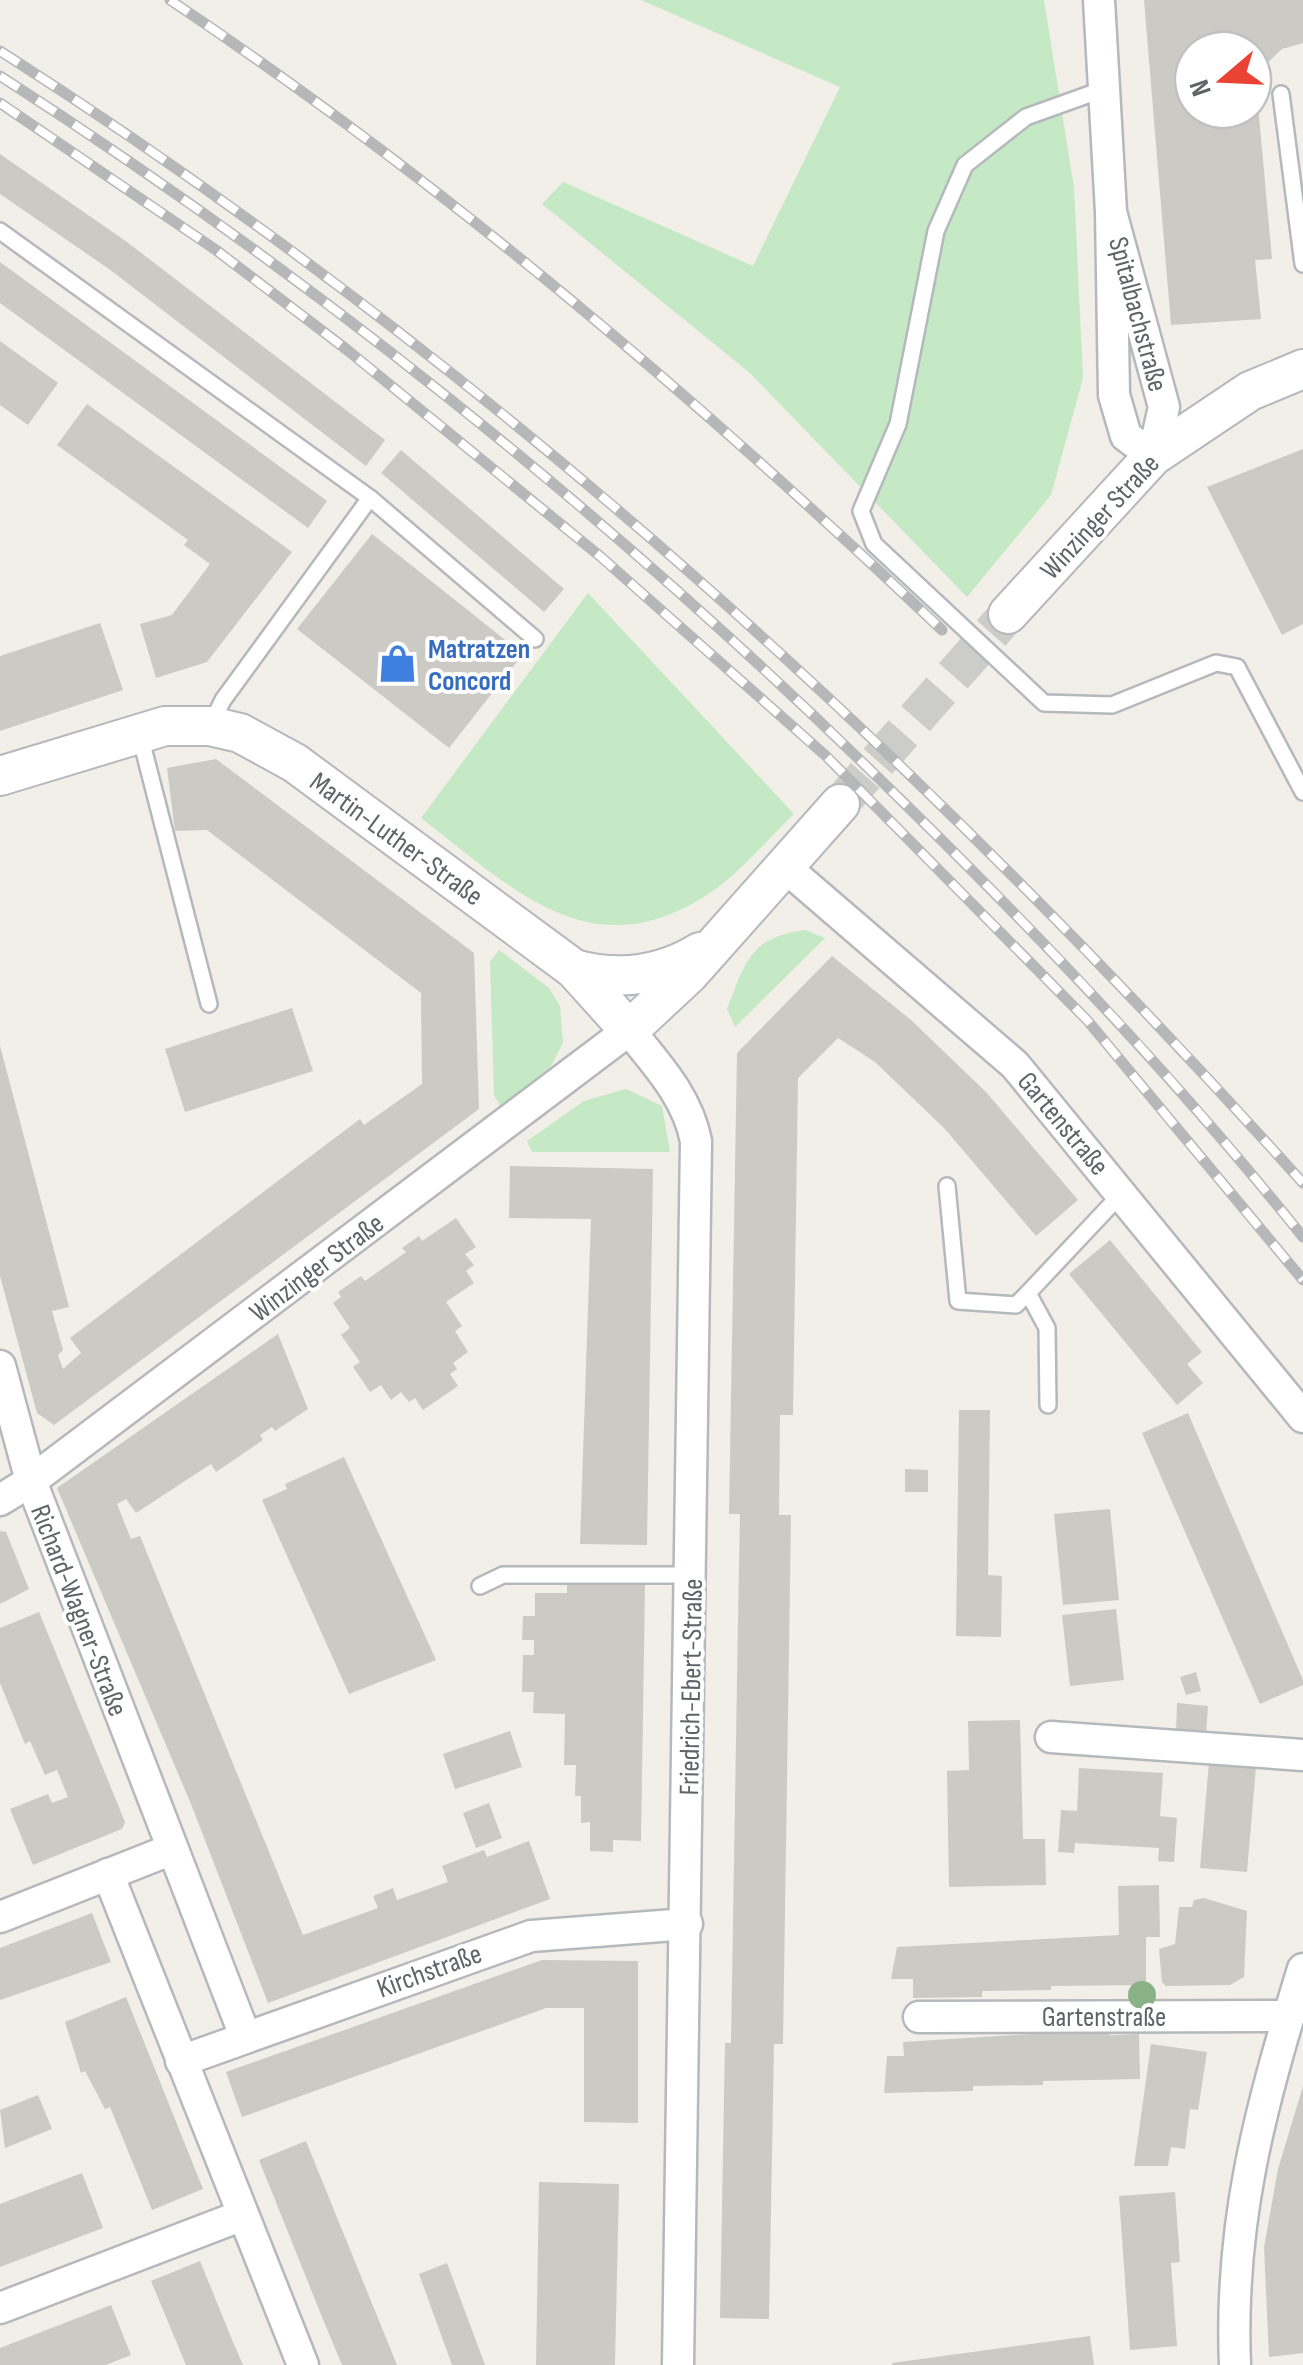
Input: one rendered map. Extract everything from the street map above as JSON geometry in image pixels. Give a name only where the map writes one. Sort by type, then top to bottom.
[{"type":"street","name":"Spitalbachstraße","points":[[1099,0],[1111,212],[1114,395],[1126,436],[1152,456],[1164,408],[1111,212]]},
{"type":"street","name":"Winzinger Straße","points":[[1008,614],[1152,456],[1222,407],[1303,369]]},
{"type":"street","name":"Martin-Luther-Straße","points":[[0,776],[139,730],[185,724],[210,726],[268,745],[574,969],[629,1030]]},
{"type":"street","points":[[629,1030],[723,937],[840,804]]},
{"type":"street","name":"Gartenstraße","points":[[785,866],[1015,1065],[1303,1417]]},
{"type":"street","name":"Martin-Luther-Straße","points":[[574,969],[596,975],[641,974],[691,958],[723,937]]},
{"type":"street","name":"Winzinger Straße","points":[[0,1500],[31,1482],[629,1030]]},
{"type":"street","name":"Friedrich-Ebert-Straße","points":[[629,1030],[678,1092],[691,1117],[696,1141],[688,1924],[678,2365]]},
{"type":"street","name":"Richard-Wagner-Straße","points":[[0,1366],[31,1482],[245,2036]]},
{"type":"street","points":[[1051,1737],[1303,1755]]},
{"type":"street","points":[[0,1916],[170,1850]]},
{"type":"street","points":[[108,1874],[303,2365]]},
{"type":"street","name":"Kirchstraße","points":[[181,2062],[531,1936],[688,1924]]},
{"type":"street","points":[[1234,2365],[1237,2230],[1248,2168],[1303,1969]]},
{"type":"street","name":"Gartenstraße","points":[[920,2017],[1289,2016]]},
{"type":"street","points":[[0,2308],[243,2214]]},
{"type":"lane","points":[[1104,89],[1026,117],[966,165],[936,231],[898,424],[862,511],[874,544],[1044,703],[1112,705],[1216,663],[1237,668],[1303,792]]},
{"type":"lane","points":[[1281,94],[1303,264]]},
{"type":"lane","points":[[0,230],[370,498],[535,639]]},
{"type":"lane","points":[[210,726],[223,700],[370,498]]},
{"type":"lane","points":[[139,730],[208,1004]]},
{"type":"lane","points":[[947,1186],[958,1301],[1016,1305],[1122,1193]]},
{"type":"lane","points":[[1028,1294],[1047,1328],[1048,1405]]},
{"type":"lane","points":[[480,1586],[503,1575],[692,1575]]},
{"type":"green space","points":[[641,0],[1044,0],[1074,188],[1083,378],[1051,495],[967,597],[750,373],[542,204],[563,182],[753,266],[840,87]]},
{"type":"green space","points":[[588,593],[794,814],[717,888],[673,913],[633,924],[595,923],[559,913],[490,872],[421,818]]},
{"type":"green space","points":[[805,930],[825,938],[735,1027],[727,1009],[752,955],[772,939]]},
{"type":"green space","points":[[499,950],[549,988],[560,1006],[563,1043],[551,1066],[501,1107],[494,1095],[490,962]]},
{"type":"green space","points":[[626,1089],[662,1106],[670,1152],[532,1152],[527,1141],[584,1101]]},
{"type":"building","points":[[1144,0],[1303,0],[1303,43],[1282,49],[1273,58],[1273,30],[1173,30],[1173,130],[1260,130],[1272,259],[1255,260],[1261,319],[1171,325]]},
{"type":"building","points":[[0,154],[127,242],[385,440],[366,466],[109,269],[0,194]]},
{"type":"building","points":[[0,262],[327,501],[308,528],[0,303]]},
{"type":"building","points":[[0,341],[58,383],[28,425],[0,405]]},
{"type":"building","points":[[87,404],[292,552],[207,662],[156,678],[140,624],[172,615],[210,564],[184,545],[188,540],[57,445]]},
{"type":"building","points":[[1303,449],[1303,624],[1282,635],[1207,487]]},
{"type":"building","points":[[401,450],[564,589],[544,612],[381,473]]},
{"type":"building","points":[[372,534],[523,654],[449,748],[297,629]]},
{"type":"building","points":[[100,623],[123,690],[0,731],[0,656]]},
{"type":"building","points":[[216,759],[474,953],[479,1109],[54,1425],[37,1413],[0,1276],[0,1046],[69,1307],[52,1311],[63,1350],[58,1355],[63,1369],[81,1353],[70,1338],[360,1119],[364,1125],[422,1084],[421,993],[207,830],[175,831],[167,768]]},
{"type":"building","points":[[832,956],[911,1020],[986,1092],[1078,1200],[1036,1236],[944,1128],[875,1062],[838,1038],[798,1078],[793,1415],[780,1415],[779,1515],[791,1515],[783,2044],[774,2044],[769,2319],[720,2318],[725,2043],[731,2043],[740,1514],[729,1514],[737,1053]]},
{"type":"building","points":[[292,1008],[313,1071],[185,1112],[165,1049]]},
{"type":"building","points":[[510,1166],[653,1169],[647,1545],[580,1544],[591,1219],[509,1218]]},
{"type":"building","points":[[456,1218],[476,1247],[465,1254],[474,1265],[466,1271],[474,1283],[446,1302],[462,1326],[455,1331],[468,1352],[453,1363],[457,1369],[450,1374],[458,1386],[423,1410],[415,1398],[409,1402],[401,1392],[391,1400],[381,1385],[370,1392],[353,1367],[360,1362],[341,1335],[350,1328],[333,1303],[341,1297],[338,1292],[361,1276],[365,1281],[406,1252],[402,1248],[419,1236],[422,1241]]},
{"type":"building","points":[[1110,1240],[1202,1352],[1187,1364],[1203,1383],[1177,1405],[1069,1274]]},
{"type":"building","points":[[278,1334],[308,1409],[275,1431],[272,1427],[260,1435],[263,1440],[216,1472],[211,1464],[136,1513],[126,1499],[117,1504],[131,1539],[140,1536],[303,1935],[378,1908],[373,1896],[393,1888],[397,1900],[448,1882],[442,1866],[484,1850],[487,1857],[529,1841],[550,1899],[268,2003],[191,1804],[57,1488]]},
{"type":"building","points":[[959,1410],[990,1410],[988,1575],[1002,1576],[1001,1637],[956,1636]]},
{"type":"building","points":[[1188,1413],[1303,1680],[1303,1685],[1260,1704],[1142,1433]]},
{"type":"building","points":[[344,1457],[436,1660],[349,1694],[262,1500],[287,1489],[285,1484]]},
{"type":"building","points":[[905,1469],[928,1470],[928,1492],[905,1492]]},
{"type":"building","points":[[1110,1509],[1119,1600],[1063,1605],[1054,1514]]},
{"type":"building","points":[[0,1531],[6,1532],[29,1589],[0,1604]]},
{"type":"building","points":[[567,1584],[645,1585],[641,1841],[613,1840],[613,1852],[590,1851],[590,1822],[581,1823],[581,1796],[575,1796],[576,1765],[564,1765],[565,1714],[533,1713],[534,1692],[522,1692],[523,1655],[534,1655],[534,1640],[522,1640],[523,1616],[535,1616],[535,1593],[567,1593]]},
{"type":"building","points":[[1116,1609],[1124,1680],[1070,1686],[1062,1615]]},
{"type":"building","points":[[39,1612],[125,1822],[122,1829],[33,1865],[10,1809],[48,1794],[52,1803],[68,1797],[57,1770],[45,1775],[30,1741],[25,1744],[0,1683],[0,1628]]},
{"type":"building","points":[[1196,1672],[1201,1691],[1186,1695],[1180,1677]]},
{"type":"building","points":[[1177,1703],[1208,1706],[1206,1734],[1176,1732]]},
{"type":"building","points":[[1020,1720],[1023,1839],[1045,1839],[1046,1885],[949,1887],[947,1771],[969,1770],[968,1721]]},
{"type":"building","points":[[510,1731],[522,1767],[455,1789],[443,1754]]},
{"type":"building","points":[[1209,1762],[1256,1767],[1247,1872],[1200,1868]]},
{"type":"building","points":[[1079,1768],[1163,1773],[1160,1816],[1177,1818],[1174,1862],[1158,1861],[1159,1848],[1075,1843],[1074,1853],[1058,1852],[1061,1810],[1077,1811]]},
{"type":"building","points":[[489,1803],[502,1838],[476,1848],[463,1813]]},
{"type":"building","points":[[1159,1885],[1160,1937],[1146,1937],[1146,1985],[1051,1986],[1051,1990],[982,1991],[982,1997],[913,1998],[913,1979],[891,1979],[897,1947],[1119,1935],[1118,1886]]},
{"type":"building","points":[[1204,1898],[1247,1911],[1244,1977],[1230,1985],[1166,1986],[1162,1982],[1159,1949],[1175,1944],[1179,1907],[1192,1907],[1194,1900]]},
{"type":"building","points":[[92,1913],[111,1962],[0,2000],[0,1948]]},
{"type":"building","points":[[542,1960],[638,1961],[638,2123],[584,2122],[584,2008],[546,2008],[242,2117],[226,2072]]},
{"type":"building","points":[[126,1997],[203,2189],[152,2210],[110,2107],[105,2109],[85,2071],[81,2073],[65,2022]]},
{"type":"building","points":[[1110,2029],[1110,2035],[1139,2034],[1140,2079],[1043,2081],[1043,2085],[973,2086],[973,2091],[884,2093],[887,2056],[904,2056],[903,2042]]},
{"type":"building","points":[[1151,2044],[1207,2052],[1198,2110],[1190,2109],[1185,2149],[1171,2147],[1168,2166],[1134,2166]]},
{"type":"building","points":[[1303,2086],[1303,2353],[1269,2357],[1264,2247],[1278,2169]]},
{"type":"building","points":[[38,2095],[52,2129],[5,2148],[0,2110]]},
{"type":"building","points":[[306,2141],[397,2365],[342,2365],[322,2317],[259,2160]]},
{"type":"building","points":[[82,2173],[103,2228],[0,2267],[0,2204]]},
{"type":"building","points":[[539,2182],[619,2184],[615,2365],[536,2365]]},
{"type":"building","points":[[1175,2192],[1180,2262],[1171,2263],[1177,2346],[1130,2350],[1119,2196]]},
{"type":"building","points":[[200,2261],[243,2365],[186,2365],[151,2281]]},
{"type":"building","points":[[447,2263],[485,2365],[452,2365],[419,2274]]},
{"type":"building","points":[[111,2305],[131,2355],[106,2365],[0,2365],[0,2348]]},
{"type":"building","points":[[1090,2336],[1094,2365],[892,2365],[892,2363]]},
{"type":"tunnel","points":[[840,804],[1008,614]]},
{"type":"railway","points":[[170,0],[373,144],[569,298],[758,461],[942,630]]},
{"type":"railway","points":[[0,51],[180,171],[355,299],[525,432],[690,572],[850,718],[1005,868],[1303,1183]]},
{"type":"railway","points":[[0,76],[121,156],[357,326],[471,416],[692,604],[799,702],[1009,907],[1160,1068],[1303,1237]]},
{"type":"railway","points":[[0,103],[216,250],[346,349],[601,557],[826,756],[1087,1020],[1303,1280]]},
{"type":"place","name":"Matratzen Concord","points":[[398,664]]}]
